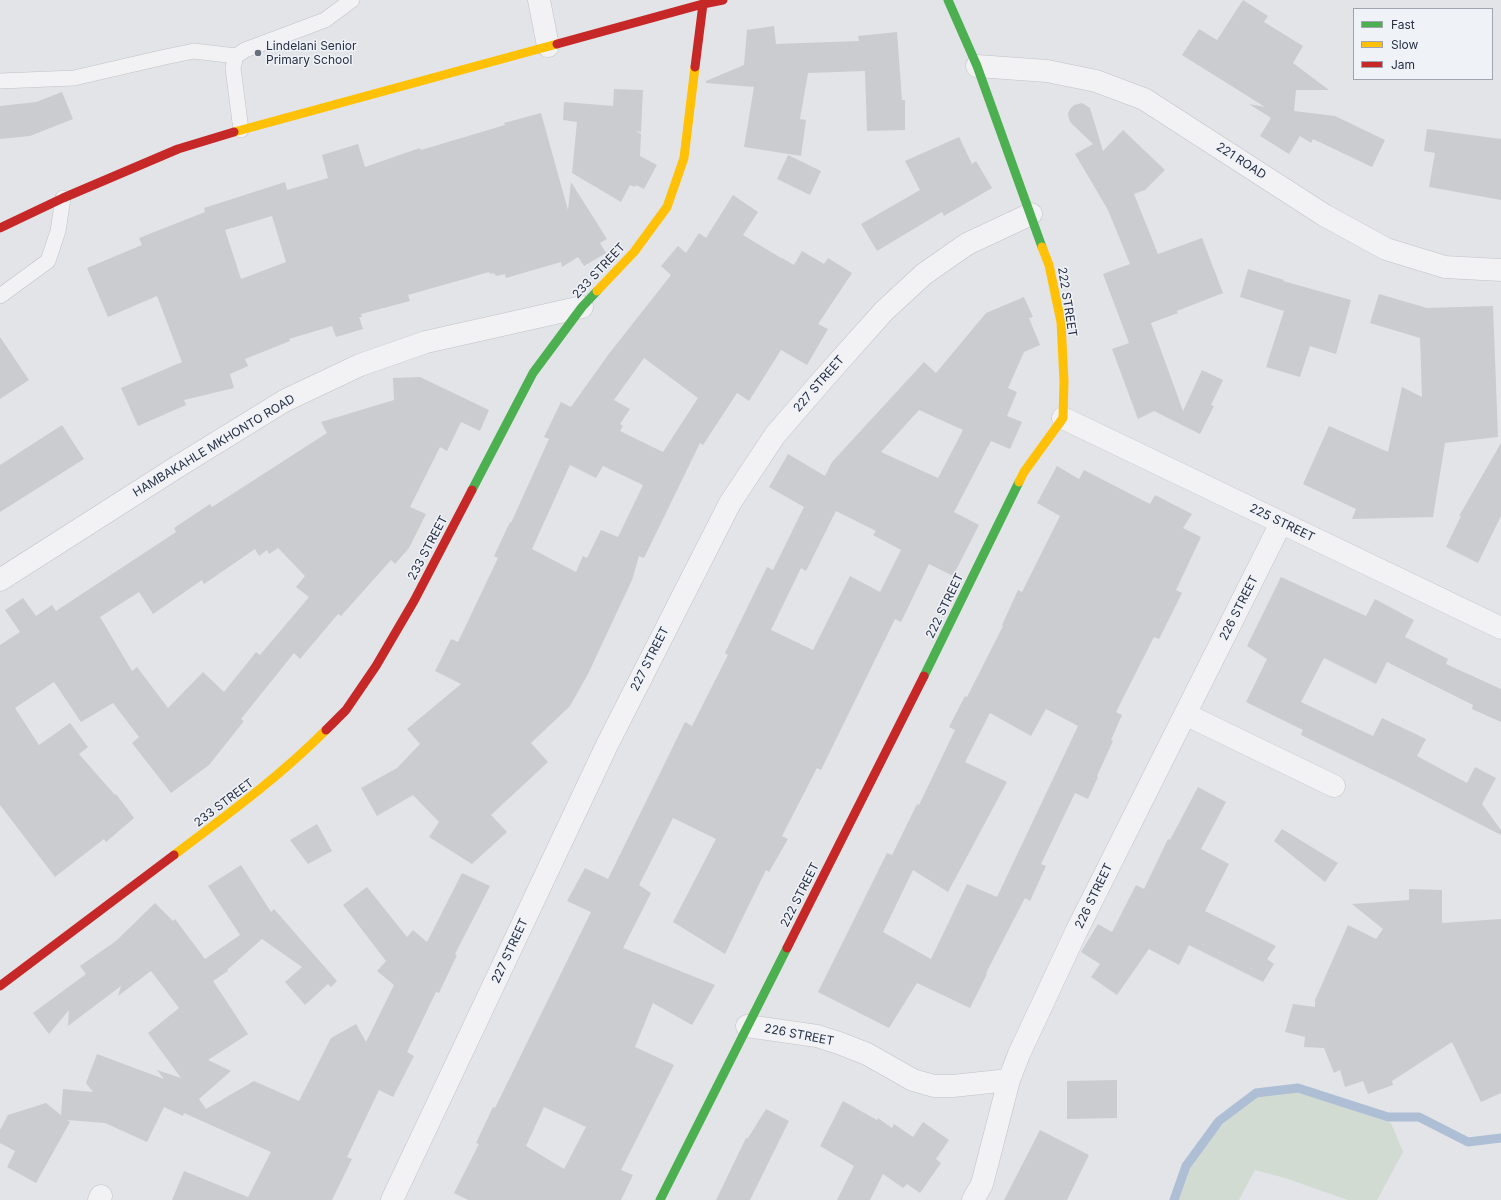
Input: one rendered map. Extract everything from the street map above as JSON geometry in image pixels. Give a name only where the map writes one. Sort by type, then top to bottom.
[{"type":"street","points":[[539,0],[548,46]]},
{"type":"street","points":[[0,228],[63,198],[178,149],[241,130],[548,46],[703,4],[723,0]]},
{"type":"street","name":"222 STREET","points":[[660,1200],[902,719],[1024,472],[1063,418],[1064,381],[1061,322],[1049,265],[976,66],[948,0]]},
{"type":"street","name":"233 STREET","points":[[0,986],[264,787],[307,749],[346,710],[376,666],[414,601],[533,373],[582,307],[634,252],[667,207],[684,158],[703,4]]},
{"type":"street","name":"221 ROAD","points":[[976,66],[1047,71],[1096,81],[1144,99],[1324,215],[1386,249],[1445,267],[1501,270]]},
{"type":"street","name":"227 STREET","points":[[392,1200],[607,744],[730,504],[775,435],[884,311],[924,274],[967,244],[1031,214]]},
{"type":"street","name":"HAMBAKAHLE MKHONTO ROAD","points":[[0,580],[177,467],[284,401],[360,365],[426,342],[582,307]]},
{"type":"street","name":"225 STREET","points":[[1063,418],[1501,628]]},
{"type":"street","name":"226 STREET","points":[[974,1200],[982,1184],[1009,1080],[1019,1054],[1076,932],[1282,523]]},
{"type":"street","points":[[1185,714],[1334,786]]},
{"type":"street","name":"226 STREET","points":[[747,1026],[817,1036],[839,1043],[867,1054],[913,1080],[934,1086],[953,1086],[1009,1080]]},
{"type":"lane","points":[[0,81],[74,78],[194,51],[236,56],[245,50],[324,20],[352,0]]},
{"type":"lane","points":[[236,56],[233,68],[241,130]]},
{"type":"lane","points":[[0,296],[48,261],[58,231],[63,198]]},
{"type":"shaded area","points":[[1291,1089],[1391,1123],[1403,1152],[1377,1200],[1348,1200],[1285,1178],[1255,1170],[1239,1200],[1174,1200],[1181,1180],[1202,1145],[1253,1095]]},
{"type":"building","points":[[1243,0],[1268,16],[1264,22],[1303,46],[1293,63],[1329,90],[1296,90],[1294,111],[1335,116],[1385,140],[1372,167],[1313,139],[1311,143],[1300,136],[1289,154],[1260,136],[1271,118],[1249,104],[1265,107],[1182,55],[1199,29],[1217,40]]},
{"type":"building","points":[[774,26],[776,44],[859,41],[858,36],[897,32],[902,100],[905,100],[905,130],[867,131],[865,71],[808,73],[800,119],[806,120],[801,156],[744,147],[754,87],[706,83],[706,81],[744,65],[747,30]]},
{"type":"building","points":[[614,89],[643,90],[641,132],[636,131],[641,134],[640,156],[657,165],[644,189],[636,185],[635,187],[630,185],[621,202],[572,173],[577,122],[563,120],[564,102],[613,106]]},
{"type":"building","points":[[62,92],[73,119],[30,136],[0,139],[0,106],[36,102]]},
{"type":"building","points":[[1082,103],[1090,108],[1103,151],[1123,130],[1165,170],[1145,190],[1134,194],[1158,254],[1202,238],[1223,293],[1151,323],[1183,411],[1202,370],[1223,380],[1211,405],[1214,406],[1200,434],[1154,411],[1138,419],[1112,349],[1129,343],[1103,274],[1130,264],[1108,210],[1075,154],[1093,144],[1071,123],[1069,119],[1068,114],[1070,109],[1074,105]]},
{"type":"building","points":[[541,113],[568,210],[571,182],[607,239],[600,243],[606,253],[584,266],[578,257],[562,267],[561,262],[506,278],[505,274],[496,276],[494,273],[490,274],[489,272],[408,295],[410,301],[361,314],[362,317],[359,317],[363,329],[336,337],[332,326],[289,339],[290,341],[245,359],[248,366],[230,374],[234,388],[184,400],[186,405],[138,426],[121,388],[182,362],[157,296],[108,317],[87,268],[142,245],[139,238],[205,212],[204,208],[285,182],[287,190],[328,178],[322,155],[358,144],[365,167],[420,148],[421,150],[505,125],[504,123]],"holes":[[[272,216],[286,262],[241,279],[225,230]]]},
{"type":"building","points":[[1427,129],[1501,139],[1501,200],[1429,187],[1435,153],[1424,151]]},
{"type":"building","points":[[959,137],[972,164],[976,161],[992,188],[944,216],[942,212],[877,251],[861,224],[920,190],[905,161]]},
{"type":"building","points":[[788,155],[821,171],[810,195],[777,179]]},
{"type":"building","points":[[733,195],[758,212],[743,235],[781,259],[782,258],[794,265],[802,251],[824,264],[828,258],[852,273],[818,324],[828,329],[807,365],[781,350],[749,401],[737,393],[703,445],[700,443],[644,558],[639,556],[632,580],[588,674],[570,706],[531,743],[548,762],[491,815],[507,832],[472,864],[429,837],[439,822],[413,795],[377,816],[361,788],[397,768],[420,744],[407,729],[461,684],[435,671],[451,639],[458,642],[498,558],[494,556],[510,522],[511,523],[549,439],[544,437],[561,402],[571,407],[608,355],[671,275],[661,266],[678,246],[686,253],[699,233],[706,238]],"holes":[[[644,358],[698,398],[663,452],[620,431],[623,426],[620,424],[630,409],[614,400]],[[570,465],[596,478],[603,466],[643,485],[618,537],[601,530],[587,558],[583,556],[576,572],[532,549]]]},
{"type":"building","points":[[1248,269],[1284,280],[1283,281],[1351,300],[1336,354],[1310,346],[1300,377],[1266,367],[1284,311],[1240,297]]},
{"type":"building","points":[[1379,294],[1427,308],[1493,306],[1498,437],[1445,443],[1433,517],[1352,519],[1356,509],[1303,484],[1329,426],[1388,452],[1402,387],[1422,397],[1420,338],[1370,323]]},
{"type":"building","points":[[1024,297],[1033,317],[1029,318],[1040,345],[1024,352],[1008,388],[1017,392],[1007,416],[1022,422],[1010,449],[991,441],[954,512],[979,525],[953,576],[929,564],[901,622],[895,619],[821,770],[817,768],[782,836],[788,839],[769,872],[766,870],[725,954],[673,922],[716,839],[673,818],[639,885],[651,893],[623,948],[715,985],[692,1025],[653,1003],[635,1047],[674,1065],[621,1170],[633,1175],[621,1200],[468,1200],[454,1193],[479,1144],[476,1143],[493,1107],[495,1108],[591,912],[567,901],[585,868],[608,879],[685,722],[692,726],[728,655],[725,653],[767,567],[773,570],[804,507],[769,487],[788,454],[825,476],[832,462],[924,362],[936,373],[986,313]],"holes":[[[919,410],[963,430],[938,478],[881,452]],[[836,511],[876,531],[873,535],[901,550],[880,592],[850,576],[813,650],[771,630],[801,568],[806,571]],[[544,1107],[586,1127],[564,1169],[526,1146]]]},
{"type":"building","points":[[0,337],[29,380],[0,399]]},
{"type":"building","points":[[420,377],[489,410],[480,431],[461,422],[447,451],[440,447],[410,507],[426,514],[409,548],[395,564],[391,560],[341,616],[338,614],[300,659],[294,653],[241,719],[244,721],[209,765],[171,793],[132,743],[139,737],[113,703],[81,722],[54,682],[15,708],[39,745],[70,723],[88,747],[79,754],[115,795],[116,794],[134,818],[106,842],[104,839],[55,877],[0,805],[0,645],[20,632],[5,610],[23,598],[36,616],[52,605],[56,611],[176,532],[174,528],[210,504],[212,507],[327,433],[321,422],[394,400],[393,378]],"holes":[[[278,548],[305,576],[296,587],[309,597],[260,655],[256,652],[224,692],[203,672],[168,708],[137,667],[132,671],[100,617],[139,592],[153,614],[202,580],[204,584],[255,549],[259,556],[267,550],[269,554]]]},
{"type":"building","points":[[62,425],[84,459],[0,512],[0,465]]},
{"type":"building","points":[[1501,443],[1501,516],[1478,563],[1446,547],[1461,516],[1459,516]]},
{"type":"building","points":[[1057,466],[1079,479],[1084,470],[1150,504],[1155,495],[1192,514],[1183,528],[1201,537],[1176,590],[1182,593],[1159,639],[1154,637],[1116,712],[1122,715],[1111,740],[1113,741],[1088,799],[1075,793],[1041,864],[1046,866],[1030,901],[1025,898],[986,973],[987,974],[970,1008],[917,983],[889,1028],[818,992],[887,853],[892,855],[917,804],[919,805],[955,730],[949,727],[965,696],[967,697],[1003,626],[1002,625],[1018,590],[1022,592],[1060,516],[1037,503]],"holes":[[[1046,709],[1078,726],[997,897],[967,884],[931,959],[883,932],[913,870],[948,892],[1007,782],[965,762],[990,713],[1031,736]]]},
{"type":"building","points":[[1281,577],[1366,616],[1375,599],[1414,620],[1405,637],[1448,659],[1446,664],[1501,689],[1501,722],[1472,709],[1473,705],[1387,662],[1376,684],[1324,658],[1301,702],[1373,736],[1382,718],[1426,739],[1417,756],[1467,783],[1475,767],[1496,778],[1482,804],[1501,830],[1501,835],[1400,783],[1301,735],[1303,730],[1246,702],[1267,659],[1247,646]]},
{"type":"building","points":[[1198,787],[1226,802],[1201,849],[1229,864],[1205,911],[1276,946],[1267,959],[1274,964],[1263,982],[1189,945],[1179,965],[1149,949],[1117,995],[1091,977],[1100,964],[1081,952],[1098,924],[1112,932],[1136,885],[1144,889],[1168,839],[1170,840]]},
{"type":"building","points":[[317,824],[332,851],[308,864],[290,840]]},
{"type":"building","points":[[1282,829],[1338,863],[1325,882],[1274,841]]},
{"type":"building","points":[[241,865],[271,912],[274,909],[337,981],[331,987],[328,984],[305,1005],[285,982],[302,967],[262,939],[227,970],[228,971],[213,981],[248,1034],[208,1060],[231,1071],[199,1099],[206,1109],[254,1081],[299,1101],[331,1038],[356,1024],[366,1042],[394,985],[377,971],[386,961],[343,905],[367,887],[407,937],[413,930],[427,942],[462,873],[490,886],[455,954],[457,955],[439,993],[436,992],[407,1052],[414,1056],[393,1097],[379,1090],[347,1157],[352,1159],[332,1200],[172,1200],[184,1171],[248,1197],[271,1152],[184,1113],[183,1116],[164,1107],[147,1142],[105,1123],[67,1120],[70,1122],[36,1183],[7,1167],[15,1151],[0,1143],[0,1130],[8,1115],[46,1103],[61,1115],[63,1089],[93,1092],[86,1083],[97,1054],[164,1079],[157,1070],[181,1078],[148,1033],[179,1008],[151,971],[118,996],[121,986],[68,1026],[69,1010],[49,1034],[33,1013],[86,974],[80,966],[116,941],[155,903],[173,921],[175,919],[205,959],[240,935],[208,886]]},
{"type":"building","points":[[1409,889],[1442,890],[1442,923],[1501,919],[1501,1093],[1481,1102],[1452,1042],[1392,1081],[1393,1085],[1368,1094],[1363,1081],[1345,1087],[1340,1070],[1334,1073],[1324,1048],[1304,1047],[1305,1037],[1285,1032],[1293,1004],[1315,1007],[1315,1000],[1348,925],[1376,939],[1383,929],[1352,904],[1409,900]]},
{"type":"building","points":[[1117,1080],[1117,1118],[1067,1119],[1067,1081]]},
{"type":"building","points":[[843,1101],[877,1120],[878,1118],[892,1128],[894,1124],[913,1137],[923,1122],[949,1140],[936,1159],[941,1163],[920,1193],[907,1184],[903,1188],[883,1174],[870,1200],[837,1200],[854,1166],[820,1146]]},
{"type":"building","points":[[766,1109],[789,1121],[750,1200],[716,1200],[746,1138],[748,1138]]},
{"type":"building","points":[[1040,1130],[1089,1155],[1067,1200],[1004,1200]]},
{"type":"waterway","points":[[1174,1200],[1186,1166],[1219,1121],[1256,1093],[1298,1088],[1388,1117],[1419,1117],[1468,1142],[1501,1138]]},
{"type":"traffic: fast","points":[[948,0],[977,66],[1042,247]]},
{"type":"traffic: fast","points":[[472,490],[533,373],[582,307],[597,291]]},
{"type":"traffic: fast","points":[[924,676],[1019,482]]},
{"type":"traffic: fast","points":[[660,1200],[787,948]]},
{"type":"traffic: slow","points":[[234,132],[557,44]]},
{"type":"traffic: slow","points":[[597,291],[634,252],[667,207],[684,158],[695,67]]},
{"type":"traffic: slow","points":[[1019,482],[1024,472],[1063,418],[1064,381],[1061,322],[1049,265],[1042,247]]},
{"type":"traffic: slow","points":[[174,855],[233,811],[271,780],[308,748],[326,730]]},
{"type":"traffic: jam","points":[[557,44],[703,4],[723,0]]},
{"type":"traffic: jam","points":[[695,67],[703,4]]},
{"type":"traffic: jam","points":[[0,228],[63,198],[178,149],[234,132]]},
{"type":"traffic: jam","points":[[326,730],[346,710],[376,666],[414,601],[472,490]]},
{"type":"traffic: jam","points":[[787,948],[924,676]]},
{"type":"traffic: jam","points":[[0,986],[174,855]]},
{"type":"place","name":"Lindelani Senior Primary School","points":[[258,53]]}]
